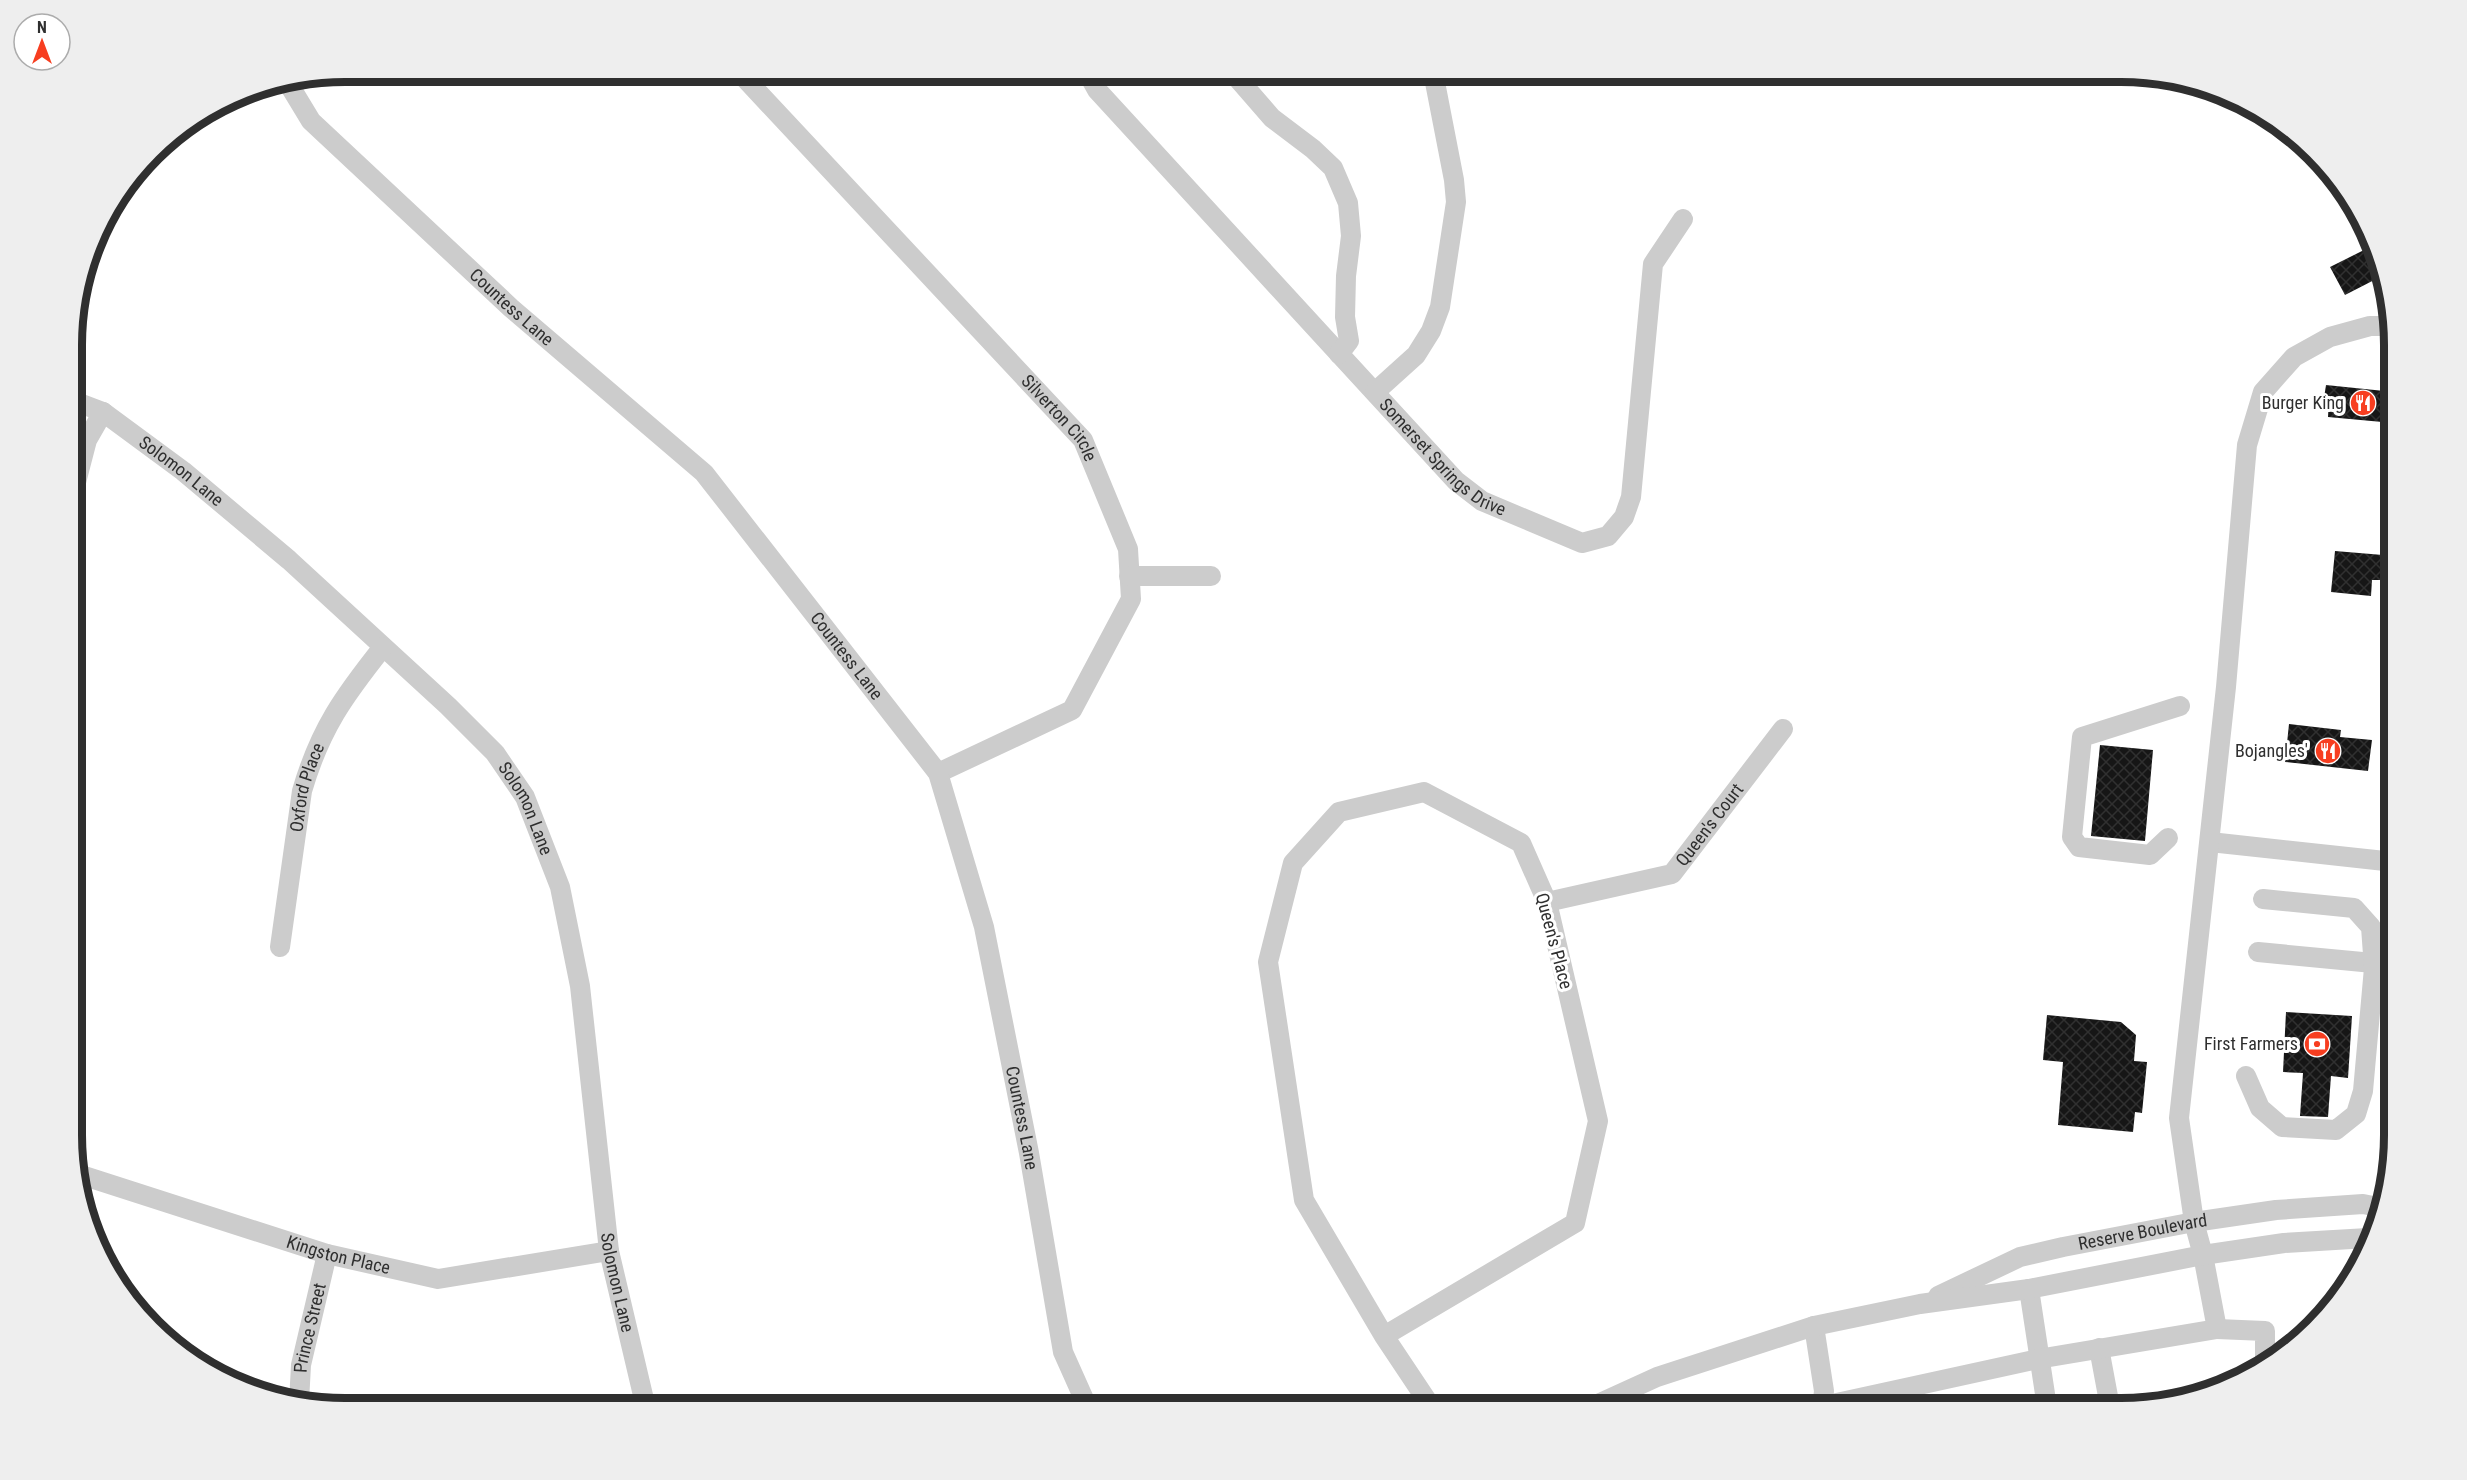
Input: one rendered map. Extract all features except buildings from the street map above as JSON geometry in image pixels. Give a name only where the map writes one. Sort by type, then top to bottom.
[{"type":"street","name":"Silverton Circle","points":[[748,82],[1083,440],[1128,549],[1131,599],[1072,710],[938,773]]},
{"type":"street","name":"Somerset Springs Drive","points":[[1093,82],[1097,90],[1456,481],[1482,501],[1582,543],[1608,536],[1624,517],[1631,497],[1653,264],[1683,219]]},
{"type":"street","points":[[1241,82],[1272,118],[1313,149],[1333,168],[1348,203],[1351,236],[1346,276],[1345,317],[1349,341],[1339,354]]},
{"type":"street","points":[[1375,393],[1416,355],[1431,331],[1440,308],[1456,202],[1454,180],[1435,82]]},
{"type":"street","name":"Countess Lane","points":[[291,88],[311,121],[485,284],[704,473],[938,773],[984,927],[1029,1153],[1063,1352],[1084,1398]]},
{"type":"street","points":[[2217,1329],[2203,1255],[2194,1222],[2180,1118],[2210,842],[2247,445],[2263,392],[2294,357],[2330,338],[2370,326],[2384,326]]},
{"type":"street","name":"Solomon Lane","points":[[82,404],[103,412],[183,471],[289,560],[495,753],[525,797],[560,887],[580,986],[609,1251],[644,1398]]},
{"type":"street","points":[[82,459],[87,440],[103,412]]},
{"type":"street","points":[[1130,576],[1211,576]]},
{"type":"street","name":"Oxford Place","points":[[280,947],[302,791],[309,768],[326,726],[345,694],[383,646]]},
{"type":"street","points":[[2168,838],[2150,855],[2079,847],[2072,837],[2082,737],[2180,706]]},
{"type":"street","name":"Queen's Court","points":[[1547,902],[1672,874],[1783,729]]},
{"type":"street","name":"Queen's Place","points":[[1384,1336],[1575,1223],[1598,1121],[1547,902],[1521,843],[1424,792],[1339,812],[1293,862],[1268,962],[1304,1200],[1384,1336],[1425,1398]]},
{"type":"street","points":[[2210,842],[2384,861]]},
{"type":"street","points":[[2246,1076],[2260,1108],[2282,1127],[2336,1130],[2356,1114],[2363,1090],[2374,965],[2371,927],[2354,908],[2263,899]]},
{"type":"street","points":[[2258,952],[2374,965]]},
{"type":"street","name":"Kingston Place","points":[[86,1177],[327,1254],[438,1279],[609,1251]]},
{"type":"street","name":"Reserve Boulevard","points":[[1920,1305],[2020,1257],[2194,1222],[2276,1210],[2363,1204],[2375,1206]]},
{"type":"street","name":"Reserve Boulevard","points":[[1611,1398],[1657,1377],[1814,1326],[1920,1305],[2029,1289],[2203,1255],[2284,1243],[2363,1238]]},
{"type":"street","name":"Prince Street","points":[[300,1393],[302,1365],[327,1254]]},
{"type":"street","points":[[2029,1289],[2045,1398]]},
{"type":"street","points":[[1814,1326],[1823,1398]]},
{"type":"street","points":[[1862,1398],[2038,1359],[2217,1329],[2265,1331],[2265,1355]]},
{"type":"street","points":[[2099,1348],[2108,1398]]},
{"type":"place","name":"Burger King","points":[[2363,403]]},
{"type":"place","name":"Bojangles'","points":[[2328,751]]},
{"type":"place","name":"First Farmers","points":[[2317,1044]]}]
